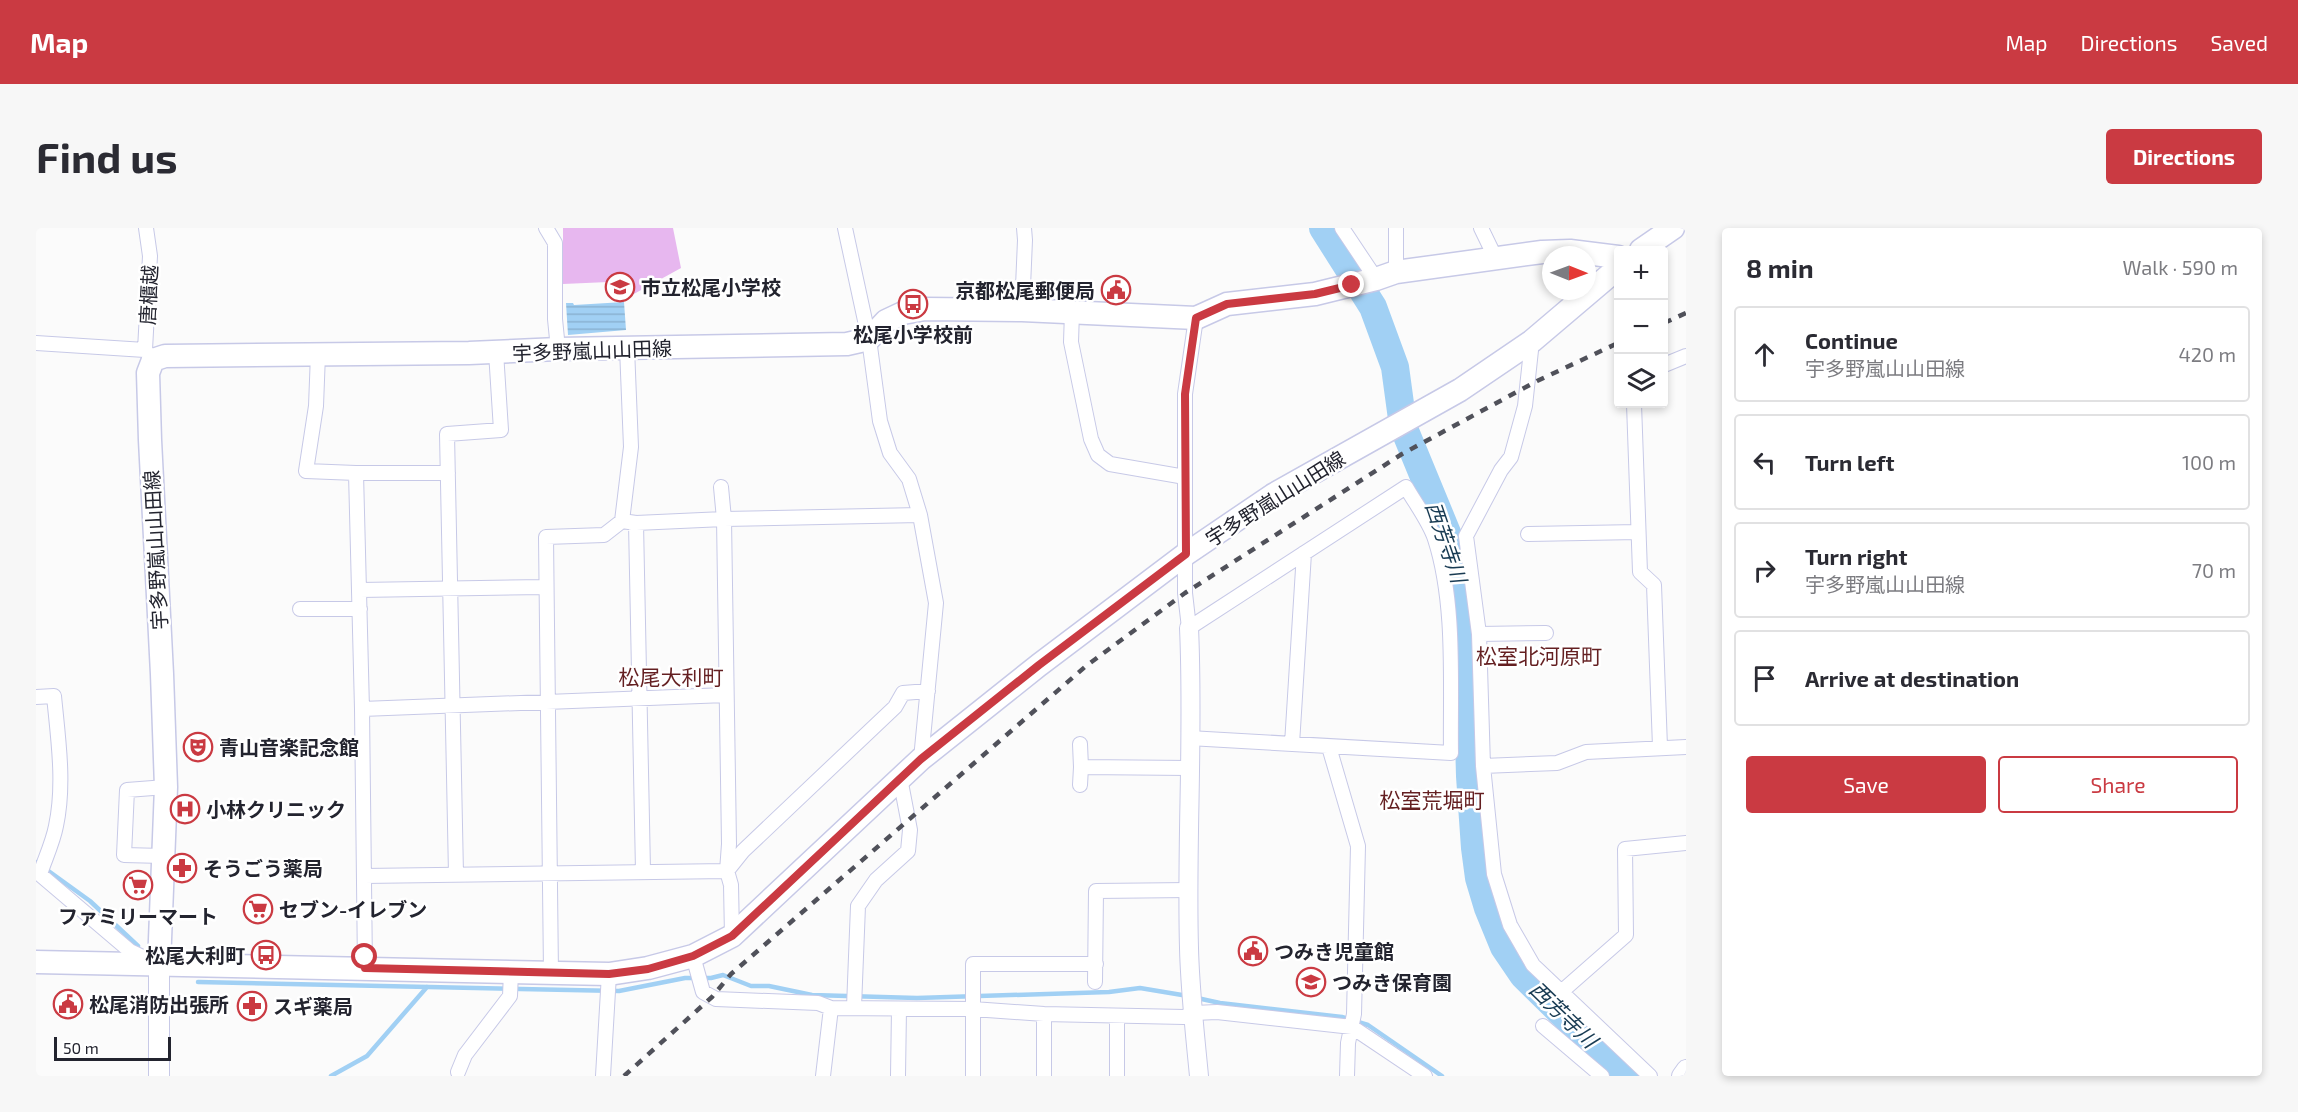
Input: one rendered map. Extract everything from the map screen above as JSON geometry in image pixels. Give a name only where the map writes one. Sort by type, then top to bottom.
[{"type":"main road","points":[[1647,246],[1673,228]]},
{"type":"main road","points":[[869,339],[886,321],[903,313],[925,309],[1022,310],[1196,318],[1227,304],[1315,294],[1374,279],[1542,252],[1570,251],[1614,256]]},
{"type":"main road","name":"宇多野嵐山山田線","points":[[36,962],[551,973],[609,985],[648,969],[693,956],[732,936],[921,759],[1039,665],[1186,554],[1273,495],[1460,390],[1532,341],[1614,271]]},
{"type":"main road","name":"宇多野嵐山山田線","points":[[159,965],[166,787],[150,441],[149,355],[496,352],[847,344],[869,339]]},
{"type":"main road","points":[[159,965],[159,1076]]},
{"type":"street","name":"唐櫃越","points":[[146,228],[150,256],[149,355]]},
{"type":"street","points":[[546,228],[555,243],[555,319],[558,349]]},
{"type":"street","points":[[845,228],[869,339],[880,421],[890,453],[909,479],[920,516],[936,603],[921,759]]},
{"type":"street","points":[[1022,310],[1024,228]]},
{"type":"street","points":[[1342,228],[1374,279]]},
{"type":"street","points":[[1374,279],[1396,228]]},
{"type":"street","points":[[1480,228],[1496,260]]},
{"type":"street","points":[[1072,312],[1071,342],[1091,439],[1098,455],[1110,464],[1185,477]]},
{"type":"street","points":[[1196,318],[1185,394],[1185,592],[1191,687],[1189,950],[1198,1076]]},
{"type":"street","points":[[1532,341],[1525,406],[1511,457],[1501,470],[1466,536],[1479,634],[1483,766],[1494,874],[1510,925],[1533,965],[1650,1076]]},
{"type":"street","points":[[36,343],[149,355]]},
{"type":"street","points":[[627,348],[631,447],[629,522],[640,697],[644,871]]},
{"type":"street","points":[[456,874],[447,434],[501,430],[496,352]]},
{"type":"street","points":[[318,354],[316,406],[306,471],[448,473]]},
{"type":"street","points":[[1668,363],[1686,356]]},
{"type":"street","points":[[1634,408],[1640,572],[1654,585],[1660,747]]},
{"type":"street","points":[[356,473],[360,590],[365,968]]},
{"type":"street","points":[[1189,628],[1406,487],[1435,537],[1446,594],[1450,658],[1451,753],[1189,738]]},
{"type":"street","points":[[721,488],[724,519],[729,844],[727,871],[731,885],[732,936]]},
{"type":"street","points":[[551,973],[546,537],[604,535],[629,522],[920,516]]},
{"type":"street","points":[[1528,534],[1638,532]]},
{"type":"street","points":[[1292,744],[1304,553]]},
{"type":"street","points":[[360,590],[545,587]]},
{"type":"street","points":[[300,609],[360,609]]},
{"type":"street","points":[[1479,634],[1546,633]]},
{"type":"street","points":[[727,871],[743,851],[895,707],[903,693],[928,691]]},
{"type":"street","points":[[362,709],[726,695]]},
{"type":"street","points":[[36,697],[54,696],[59,759],[59,801],[56,827],[38,873],[130,951],[159,965]]},
{"type":"street","points":[[1080,744],[1080,785]]},
{"type":"street","points":[[1329,747],[1358,846],[1353,1021],[1348,1043],[1347,1076]]},
{"type":"street","points":[[1483,766],[1557,762],[1586,752],[1686,747]]},
{"type":"street","points":[[1081,767],[1189,768]]},
{"type":"street","points":[[854,1007],[858,906],[876,880],[908,851],[910,830],[900,778]]},
{"type":"street","points":[[163,856],[124,855],[127,790],[166,787]]},
{"type":"street","points":[[1560,993],[1626,935],[1625,849],[1686,843]]},
{"type":"street","points":[[364,876],[727,871]]},
{"type":"street","points":[[1095,982],[1096,891],[1189,890]]},
{"type":"street","points":[[693,956],[703,992],[716,999],[818,1003],[831,1008],[973,1009],[1117,1017],[1184,1017],[1194,1013],[1217,1012],[1353,1021],[1425,1076]]},
{"type":"street","points":[[973,1076],[974,964],[1096,964]]},
{"type":"street","points":[[458,1072],[465,1056],[510,996],[511,972]]},
{"type":"street","points":[[603,1076],[609,985]]},
{"type":"street","points":[[823,1076],[831,1008]]},
{"type":"street","points":[[898,1076],[899,1009]]},
{"type":"street","points":[[1044,1014],[1044,1076]]},
{"type":"street","points":[[1117,1017],[1117,1076]]},
{"type":"street","points":[[1543,1026],[1602,1076]]},
{"type":"street","points":[[1681,1076],[1686,1069]]},
{"type":"shaded area","points":[[563,228],[673,228],[681,268],[632,295],[631,281],[563,284]]},
{"type":"water","points":[[624,302],[626,330],[568,335],[566,303],[574,305]]},
{"type":"waterway","name":"西芳寺川","points":[[1323,228],[1373,307],[1395,367],[1403,426],[1459,562],[1465,592],[1470,776],[1475,848],[1479,878],[1488,908],[1504,947],[1523,975],[1598,1049],[1629,1076]]},
{"type":"waterway","points":[[36,862],[90,901],[138,946]]},
{"type":"waterway","points":[[198,982],[619,991],[685,978],[711,978],[723,975],[751,986],[769,986],[812,995],[917,998],[1109,992],[1140,988],[1188,996]]},
{"type":"waterway","points":[[331,1076],[367,1056],[427,987]]},
{"type":"waterway","points":[[1197,998],[1220,1003],[1342,1017],[1368,1025],[1442,1076]]},
{"type":"railway","points":[[1668,321],[1686,313]]},
{"type":"railway","points":[[624,1076],[712,997],[731,974],[1086,666],[1185,593],[1402,454],[1537,381],[1614,345]]},
{"type":"place","name":"市立松尾小学校","points":[[620,287]]},
{"type":"place","name":"京都松尾郵便局","points":[[1116,290]]},
{"type":"place","name":"松尾小学校前","points":[[913,304]]},
{"type":"place","name":"青山音楽記念館","points":[[198,747]]},
{"type":"place","name":"小林クリニック","points":[[185,809]]},
{"type":"place","name":"そうごう薬局","points":[[182,868]]},
{"type":"place","name":"ファミリーマート","points":[[138,885]]},
{"type":"place","name":"セブン-イレブン","points":[[258,909]]},
{"type":"place","name":"つみき児童館","points":[[1253,951]]},
{"type":"place","name":"松尾大利町","points":[[266,955]]},
{"type":"place","name":"つみき保育園","points":[[1311,982]]},
{"type":"place","name":"松尾消防出張所","points":[[68,1004]]},
{"type":"place","name":"スギ薬局","points":[[252,1006]]},
{"type":"district","name":"松室北河原町","points":[[1539,655]]},
{"type":"district","name":"松尾大利町","points":[[671,676]]},
{"type":"district","name":"松室荒堀町","points":[[1432,799]]},
{"type":"route","points":[[365,957],[365,968],[609,974],[648,969],[693,956],[732,936],[921,759],[1039,665],[1186,554],[1185,394],[1196,318],[1227,304],[1315,294],[1352,285]]}]
